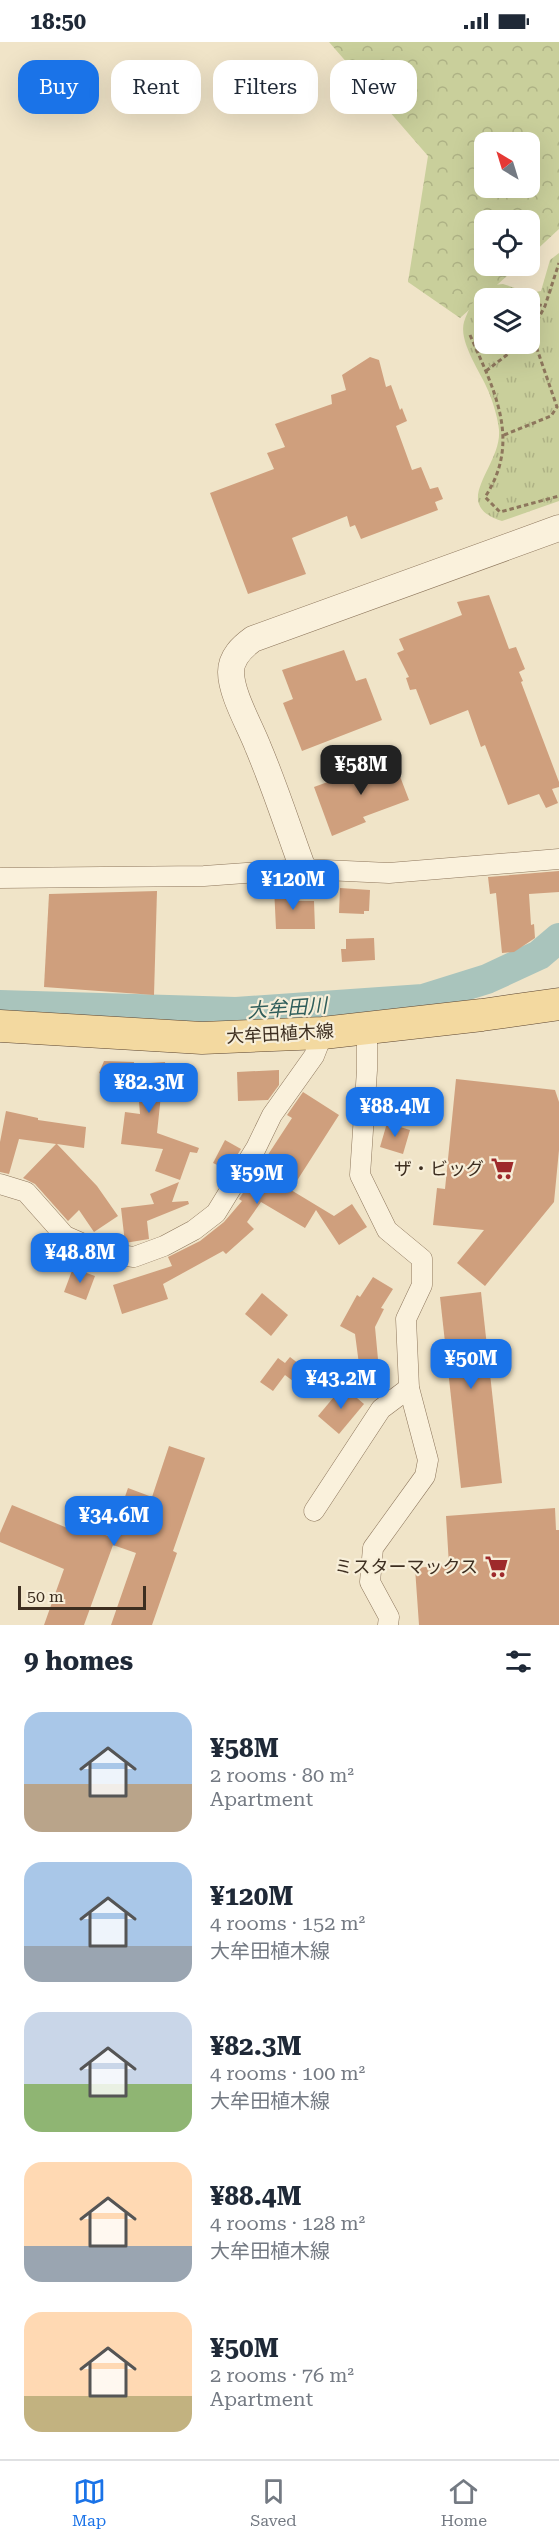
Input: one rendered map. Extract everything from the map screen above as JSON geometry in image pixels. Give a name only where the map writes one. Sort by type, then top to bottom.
[{"type":"main road","name":"大牟田植木線","points":[[0,1026],[202,1038],[367,1028],[559,1004]]},
{"type":"street","points":[[303,869],[237,694],[231,672],[234,659],[242,647],[253,639],[559,528]]},
{"type":"street","points":[[0,878],[204,876],[303,869],[389,873],[559,859]]},
{"type":"street","points":[[367,1028],[360,1175],[387,1230],[422,1259],[422,1285],[406,1319],[409,1388],[428,1460],[425,1476],[373,1548],[370,1582],[389,1617],[388,1625]]},
{"type":"street","points":[[0,1184],[26,1192],[65,1236],[104,1253],[134,1257],[164,1246],[194,1230],[216,1213],[256,1148],[273,1115],[314,1056],[322,1032]]},
{"type":"street","points":[[314,1511],[381,1409],[409,1388]]},
{"type":"path","points":[[540,314],[559,263]]},
{"type":"path","points":[[540,305],[544,306]]},
{"type":"path","points":[[470,335],[498,402],[504,435],[499,468],[484,497],[500,512],[559,496]]},
{"type":"path","points":[[486,371],[508,354]]},
{"type":"path","points":[[504,435],[551,416],[556,407],[538,354]]},
{"type":"green space","points":[[329,42],[559,42],[559,229],[540,247],[540,210],[474,210],[474,276],[507,276],[493,288],[474,288],[474,305],[460,318],[408,282],[428,156],[392,114],[417,114],[417,60],[345,60]]},
{"type":"green space","points":[[559,253],[559,501],[502,521],[486,514],[479,505],[478,494],[498,444],[499,430],[496,412],[487,387],[468,349],[463,330],[464,322],[474,300],[474,354],[540,354],[541,291],[550,260]]},
{"type":"green space","points":[[503,284],[515,288],[483,288],[484,286]]},
{"type":"building","points":[[370,357],[379,360],[386,387],[391,385],[400,410],[402,408],[407,421],[396,426],[412,470],[421,467],[430,489],[438,487],[443,499],[435,502],[438,510],[361,539],[355,525],[350,527],[347,516],[292,538],[306,574],[248,594],[210,493],[274,469],[267,453],[285,447],[275,424],[332,404],[331,395],[346,390],[342,375]]},
{"type":"building","points":[[489,595],[509,649],[516,647],[525,669],[519,672],[523,681],[521,682],[559,782],[559,787],[552,789],[558,803],[546,808],[539,794],[508,805],[485,745],[481,747],[468,710],[430,725],[416,689],[410,690],[406,678],[409,677],[397,653],[404,650],[399,639],[462,615],[457,602]]},
{"type":"building","points":[[344,650],[356,681],[366,678],[382,720],[302,751],[283,703],[293,699],[282,670]]},
{"type":"building","points":[[393,758],[409,800],[363,817],[366,822],[332,836],[314,787]]},
{"type":"building","points":[[559,871],[559,892],[529,894],[531,925],[534,924],[535,938],[514,952],[502,953],[496,893],[490,894],[488,877]]},
{"type":"building","points":[[274,887],[289,887],[288,894],[293,895],[292,901],[314,901],[315,929],[276,929]]},
{"type":"building","points":[[340,888],[370,890],[369,911],[364,911],[364,914],[339,913]]},
{"type":"building","points":[[157,891],[154,995],[44,987],[49,894]]},
{"type":"building","points":[[374,938],[375,960],[342,962],[341,949],[346,949],[346,939]]},
{"type":"building","points":[[104,1061],[134,1062],[134,1064],[165,1062],[167,1095],[161,1095],[157,1133],[199,1148],[197,1153],[190,1152],[180,1180],[155,1171],[163,1149],[121,1144],[125,1112],[140,1114],[138,1089],[99,1073]]},
{"type":"building","points":[[279,1070],[279,1085],[268,1100],[238,1101],[237,1072]]},
{"type":"building","name":"ザ・ビッグ","points":[[456,1079],[555,1090],[559,1102],[559,1150],[554,1202],[485,1286],[457,1263],[484,1230],[433,1225],[437,1188],[445,1189]]},
{"type":"building","points":[[303,1092],[339,1115],[291,1190],[334,1216],[352,1204],[367,1227],[339,1245],[316,1210],[305,1228],[261,1202],[247,1222],[254,1229],[226,1254],[223,1251],[163,1284],[168,1299],[122,1314],[113,1285],[172,1266],[168,1257],[200,1241],[224,1222],[242,1201],[239,1199],[292,1118],[287,1115]]},
{"type":"building","points":[[6,1111],[38,1118],[38,1120],[86,1127],[84,1148],[57,1144],[97,1186],[118,1216],[94,1232],[79,1210],[68,1221],[35,1184],[23,1178],[56,1144],[19,1139],[9,1174],[0,1172],[0,1142]]},
{"type":"building","points":[[387,1123],[410,1130],[403,1154],[380,1147]]},
{"type":"building","points":[[225,1140],[241,1149],[228,1170],[213,1163]]},
{"type":"building","points":[[179,1182],[172,1202],[188,1201],[189,1204],[147,1221],[149,1239],[125,1243],[121,1208],[154,1204],[150,1194]]},
{"type":"building","points":[[73,1268],[95,1276],[86,1300],[64,1292]]},
{"type":"building","points":[[373,1277],[393,1289],[381,1308],[384,1309],[375,1327],[379,1370],[360,1372],[355,1334],[340,1326],[357,1295],[360,1297]]},
{"type":"building","points":[[481,1292],[502,1483],[461,1488],[440,1297]]},
{"type":"building","points":[[262,1293],[288,1315],[271,1336],[245,1314]]},
{"type":"building","points":[[290,1357],[303,1367],[293,1381],[285,1375],[273,1391],[260,1382],[278,1358],[285,1363]]},
{"type":"building","points":[[343,1386],[364,1404],[339,1434],[318,1416]]},
{"type":"building","points":[[169,1446],[205,1458],[173,1551],[177,1553],[152,1625],[111,1625],[136,1553],[113,1545],[84,1625],[44,1625],[64,1569],[0,1542],[0,1533],[12,1505],[77,1532],[79,1526],[111,1537],[128,1488],[152,1497]]},
{"type":"building","name":"ミスターマックス","points":[[555,1508],[556,1530],[559,1530],[559,1625],[419,1625],[415,1568],[449,1565],[446,1516]]},
{"type":"waterway","name":"大牟田川","points":[[0,1005],[236,1012],[423,999],[487,979],[539,955],[559,938]]},
{"type":"place","name":"ザ・ビッグ","points":[[502,1169]]},
{"type":"place","name":"ミスターマックス","points":[[496,1567]]}]
